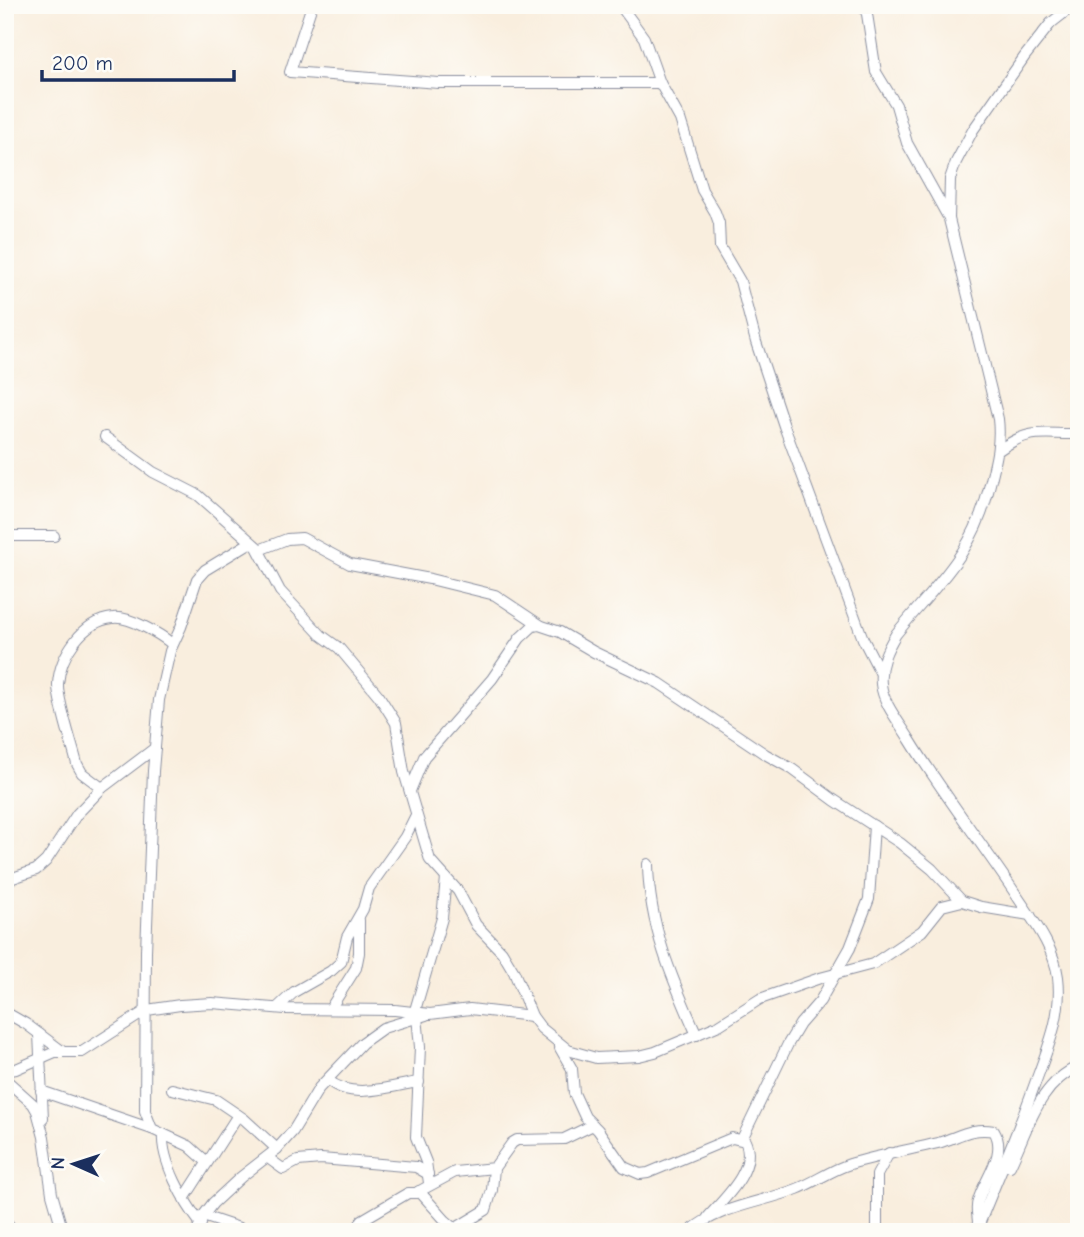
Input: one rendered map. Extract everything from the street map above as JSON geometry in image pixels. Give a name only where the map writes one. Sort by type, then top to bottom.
[{"type":"street","points":[[313,5],[290,72],[439,83],[660,83]]},
{"type":"street","points":[[620,5],[644,38],[660,83],[680,119],[702,191],[719,223],[720,247],[740,281],[756,342],[784,426],[863,639],[881,674]]},
{"type":"street","points":[[863,5],[876,72],[897,105],[907,143],[949,219],[998,419],[999,450],[987,502],[968,547],[896,634],[887,649],[881,674],[883,691],[894,715],[926,765],[1030,915],[1055,961],[1059,992],[1057,1020],[1029,1100],[977,1230]]},
{"type":"street","points":[[949,219],[950,179],[973,130],[1051,23],[1074,5]]},
{"type":"street","points":[[999,450],[1018,437],[1032,433],[1079,434]]},
{"type":"street","points":[[105,437],[153,472],[198,495],[255,546],[280,591],[321,635],[345,654],[389,709],[396,723],[404,772],[430,860],[458,891],[476,925],[509,963],[532,1016],[568,1060],[575,1096],[585,1117],[621,1164],[640,1174],[732,1138],[745,1141],[749,1150],[747,1164],[732,1190],[708,1218],[689,1232]]},
{"type":"street","points":[[5,536],[54,536]]},
{"type":"street","points":[[152,1129],[145,1111],[146,951],[159,700],[172,644],[181,627],[197,579],[205,570],[255,546],[303,538],[350,564],[495,595],[541,625],[659,683],[757,749],[792,769],[916,856],[962,901],[1030,915]]},
{"type":"street","points":[[102,788],[82,773],[77,764],[58,689],[62,664],[81,635],[94,625],[112,618],[151,630],[172,644]]},
{"type":"street","points":[[410,791],[425,757],[492,679],[520,638],[534,625],[541,625]]},
{"type":"street","points":[[7,880],[36,870],[46,861],[77,814],[102,788],[155,748]]},
{"type":"street","points":[[276,1008],[294,992],[337,966],[343,956],[347,937],[375,878],[405,837],[416,815]]},
{"type":"street","points":[[742,1139],[788,1044],[800,1024],[820,1001],[850,948],[867,907],[874,826]]},
{"type":"street","points":[[648,864],[654,924],[664,956],[697,1035]]},
{"type":"street","points":[[429,1178],[416,1137],[420,1047],[416,1003],[442,918],[446,878]]},
{"type":"street","points":[[553,1039],[568,1050],[581,1055],[618,1057],[655,1052],[719,1025],[760,999],[788,988],[863,968],[883,959],[922,931],[938,909],[962,901]]},
{"type":"street","points":[[330,1009],[356,968],[360,914]]},
{"type":"street","points":[[5,1071],[55,1052],[82,1052],[147,1010],[180,1005],[212,1003],[416,1015],[470,1009],[532,1016]]},
{"type":"street","points":[[5,1012],[63,1052]]},
{"type":"street","points":[[200,1224],[213,1203],[277,1149],[293,1131],[319,1088],[370,1036],[416,1015]]},
{"type":"street","points":[[39,1034],[44,1137],[52,1194],[63,1232]]},
{"type":"street","points":[[989,1201],[1004,1178],[1043,1096],[1059,1077],[1079,1066]]},
{"type":"street","points":[[5,1079],[33,1104],[44,1137]]},
{"type":"street","points":[[328,1080],[340,1089],[357,1091],[419,1082]]},
{"type":"street","points":[[172,1089],[216,1100],[277,1149]]},
{"type":"street","points":[[41,1091],[152,1129],[189,1146],[207,1162]]},
{"type":"street","points":[[184,1199],[238,1115]]},
{"type":"street","points":[[419,1191],[445,1220],[458,1230],[486,1210],[492,1190],[494,1168],[512,1143],[517,1140],[564,1139],[593,1125]]},
{"type":"street","points":[[708,1218],[756,1200],[798,1189],[849,1164],[939,1142],[967,1132],[994,1131],[999,1147],[978,1199],[977,1230]]},
{"type":"street","points":[[163,1134],[163,1153],[184,1199],[200,1224],[251,1232]]},
{"type":"street","points":[[877,1232],[877,1175],[889,1153]]},
{"type":"street","points":[[268,1158],[283,1169],[295,1162],[321,1159],[416,1167],[429,1178]]},
{"type":"street","points":[[356,1232],[362,1220],[404,1195],[419,1191],[429,1178],[454,1172],[494,1168]]},
{"type":"street","points":[[5,1220],[14,1232]]}]
